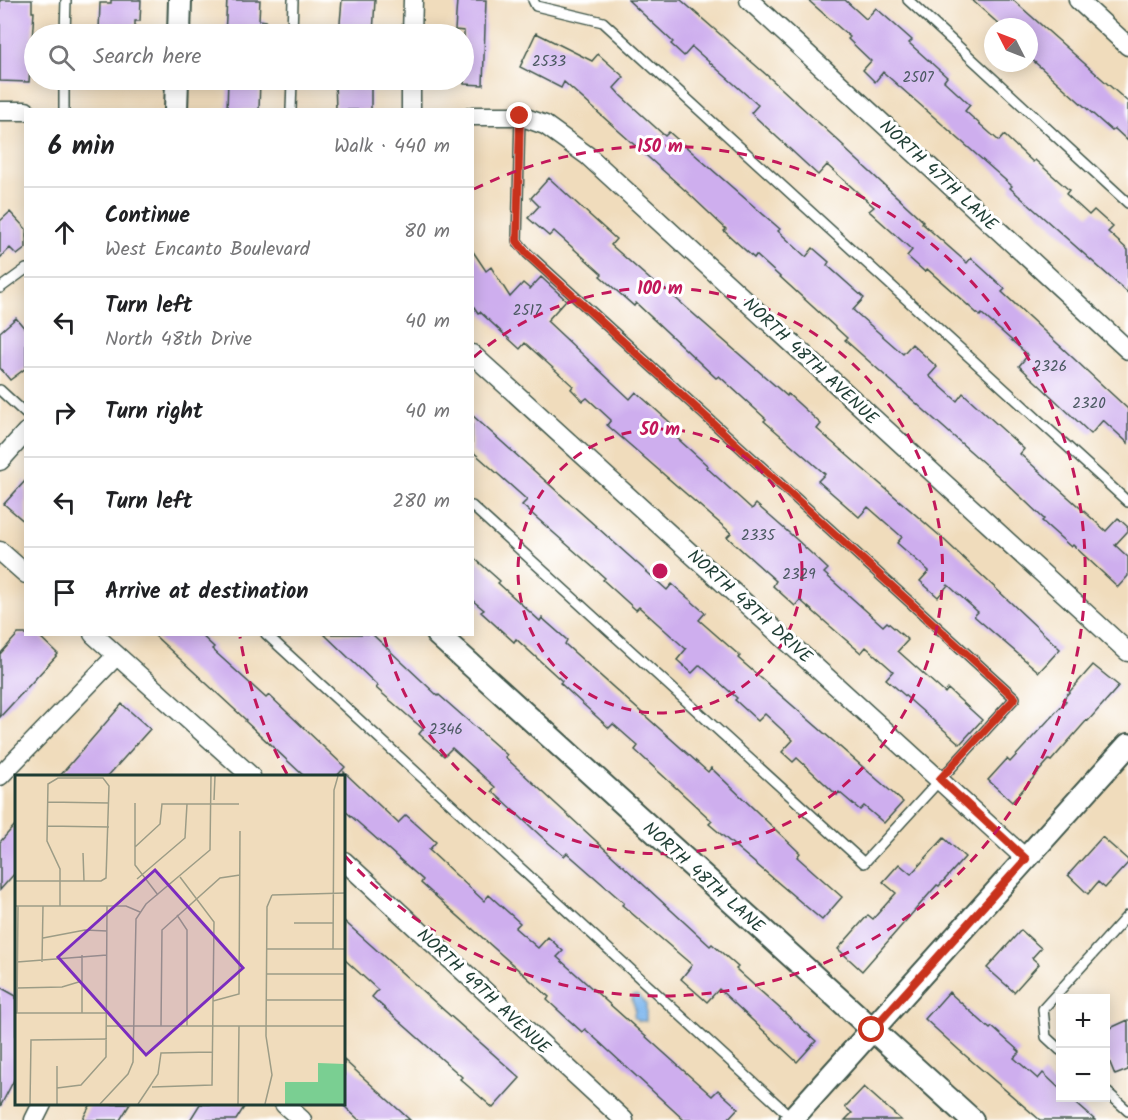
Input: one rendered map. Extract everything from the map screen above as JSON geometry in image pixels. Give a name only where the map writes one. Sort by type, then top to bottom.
[{"type":"street","points":[[179,24],[180,0]]},
{"type":"street","points":[[412,0],[412,24]]},
{"type":"street","name":"NORTH 47TH LANE","points":[[749,0],[1128,350]]},
{"type":"street","points":[[1078,0],[1128,46]]},
{"type":"street","points":[[176,108],[177,90]]},
{"type":"street","points":[[411,90],[411,108]]},
{"type":"street","points":[[0,111],[24,111]]},
{"type":"street","name":"NORTH 48TH AVENUE","points":[[474,116],[520,116],[544,125],[588,156],[1128,652]]},
{"type":"street","name":"NORTH 48TH DRIVE","points":[[474,356],[1026,859]]},
{"type":"street","points":[[0,461],[24,434]]},
{"type":"street","points":[[0,551],[24,572]]},
{"type":"street","points":[[95,636],[249,775]]},
{"type":"street","name":"NORTH 48TH LANE","points":[[439,636],[972,1120]]},
{"type":"street","points":[[0,776],[116,656]]},
{"type":"street","points":[[792,1119],[1128,745]]},
{"type":"street","name":"NORTH 49TH AVENUE","points":[[345,862],[624,1120]]},
{"type":"street","points":[[34,1120],[42,1105]]},
{"type":"street","points":[[284,1110],[302,1120]]},
{"type":"lane","points":[[65,24],[66,0]]},
{"type":"lane","points":[[292,0],[292,24]]},
{"type":"lane","points":[[533,0],[536,6],[603,22],[1128,502]]},
{"type":"lane","points":[[908,0],[1128,203]]},
{"type":"lane","points":[[64,90],[64,108]]},
{"type":"lane","points":[[291,108],[292,90]]},
{"type":"lane","points":[[474,508],[864,863],[1015,698],[526,253],[517,241],[520,116]]},
{"type":"lane","points":[[0,288],[24,270]]},
{"type":"lane","points":[[0,390],[24,412]]},
{"type":"lane","points":[[268,636],[792,1119]]},
{"type":"lane","points":[[1058,1048],[1046,1037],[1043,1009],[1128,915]]},
{"type":"lane","points":[[1110,1095],[1128,1112]]},
{"type":"water","points":[[637,995],[646,1004],[646,1021],[638,1021],[634,1017],[635,1008],[632,1000],[633,996]]},
{"type":"building","points":[[0,0],[32,0],[33,24],[24,24],[24,82],[0,81]]},
{"type":"building","points":[[111,0],[141,0],[140,21],[135,21],[135,24],[99,24],[100,3],[111,3]]},
{"type":"building","points":[[227,0],[260,0],[259,20],[266,21],[266,24],[226,24]]},
{"type":"building","points":[[342,0],[375,0],[374,24],[340,24]]},
{"type":"building","points":[[457,0],[486,0],[483,85],[474,85],[474,24],[455,24]]},
{"type":"building","points":[[628,0],[681,0],[770,78],[923,221],[922,223],[967,263],[971,258],[1005,289],[1002,292],[1128,409],[1128,443],[1103,420],[1091,434],[1019,366],[1028,355],[927,269],[925,272],[907,256],[912,250],[869,211],[874,207],[827,165],[818,175],[751,113],[758,105],[692,47],[684,56],[671,44],[673,42]]},
{"type":"building","points":[[808,0],[845,0],[866,19],[876,8],[912,40],[909,43],[947,77],[944,81],[970,105],[965,111],[999,141],[1004,135],[1033,162],[1035,160],[1069,190],[1066,194],[1089,215],[1094,210],[1113,227],[1108,232],[1128,250],[1128,293],[883,72],[875,82],[863,70],[871,61],[848,39],[850,37]]},
{"type":"building","points":[[972,0],[1013,0],[1033,18],[992,18]]},
{"type":"building","points":[[1038,22],[1128,102],[1128,141],[1115,129],[1112,131],[1038,65]]},
{"type":"building","points":[[536,33],[592,61],[598,54],[624,77],[614,88],[665,136],[669,132],[780,229],[778,231],[806,257],[813,248],[829,262],[827,265],[864,298],[853,310],[903,354],[912,344],[937,367],[929,376],[957,401],[963,393],[1024,449],[1020,454],[1106,531],[1118,518],[1128,527],[1128,531],[1115,545],[1128,557],[1128,576],[1118,587],[1073,545],[1071,547],[1042,521],[1044,519],[1005,482],[845,340],[847,338],[756,255],[754,258],[724,231],[726,229],[687,192],[564,82],[561,88],[520,67]]},
{"type":"building","points":[[228,90],[260,90],[259,108],[227,108]]},
{"type":"building","points":[[335,90],[371,90],[371,108],[336,108]]},
{"type":"building","points":[[549,178],[616,239],[611,245],[662,290],[664,288],[787,396],[788,394],[821,424],[817,429],[940,536],[1060,649],[1039,672],[974,616],[978,612],[948,585],[938,597],[920,581],[929,571],[897,543],[902,537],[868,507],[859,517],[818,481],[825,474],[764,421],[766,419],[719,376],[716,378],[636,303],[634,306],[554,231],[549,236],[528,218],[539,206],[531,198]]},
{"type":"building","points":[[10,212],[24,227],[24,250],[17,255],[10,248],[0,258],[0,221]]},
{"type":"building","points":[[474,253],[486,271],[491,267],[510,297],[523,283],[530,289],[541,277],[566,300],[547,321],[630,399],[636,392],[673,425],[668,430],[708,466],[706,467],[752,509],[756,504],[796,539],[828,569],[824,573],[883,626],[887,622],[908,640],[898,651],[945,693],[948,689],[982,720],[960,744],[886,679],[893,671],[866,647],[861,653],[800,600],[795,606],[773,586],[776,581],[727,537],[731,533],[607,425],[611,420],[587,398],[583,401],[571,389],[573,386],[525,343],[520,349],[480,312],[478,313],[474,307]]},
{"type":"building","points":[[16,318],[24,328],[24,370],[10,380],[0,368],[0,332]]},
{"type":"building","points":[[474,417],[667,590],[672,584],[705,613],[699,620],[740,656],[738,658],[903,802],[884,823],[864,806],[860,810],[839,792],[837,795],[797,758],[793,762],[782,752],[793,740],[765,714],[758,721],[735,700],[737,698],[700,665],[692,673],[677,660],[686,649],[639,607],[636,610],[603,580],[605,578],[522,505],[527,500],[474,453]]},
{"type":"building","points":[[24,482],[24,521],[4,504]]},
{"type":"building","points":[[474,558],[500,581],[498,583],[540,621],[542,618],[567,640],[565,644],[708,772],[711,768],[800,853],[797,857],[842,897],[822,920],[709,824],[712,821],[635,750],[638,746],[613,724],[609,728],[516,639],[514,642],[481,612],[484,610],[474,602]]},
{"type":"building","points":[[18,634],[24,634],[24,636],[39,636],[58,654],[0,717],[0,654]]},
{"type":"building","points":[[155,636],[202,636],[214,647],[212,649],[266,698],[269,695],[345,767],[338,775],[303,775]]},
{"type":"building","points":[[326,636],[374,636],[438,696],[507,755],[505,757],[710,946],[712,944],[738,967],[736,969],[816,1041],[797,1062],[719,989],[707,1002],[681,979],[692,965],[622,905],[624,903],[567,853],[564,856],[543,838],[492,791],[495,787],[452,748],[444,756],[419,734],[423,729],[376,688],[378,686]]},
{"type":"building","points":[[1093,665],[1119,686],[1012,802],[988,780],[1007,759],[1010,762],[1066,701],[1063,699]]},
{"type":"building","points":[[122,704],[150,729],[109,775],[61,775]]},
{"type":"building","points":[[344,772],[398,823],[406,815],[436,842],[429,850],[484,901],[489,895],[520,923],[515,928],[538,948],[548,937],[563,951],[557,957],[712,1096],[718,1090],[738,1108],[727,1120],[684,1120],[585,1029],[582,1032],[547,1000],[549,997],[421,883],[423,880],[345,811]]},
{"type":"building","points":[[15,825],[15,873],[0,890],[0,842]]},
{"type":"building","points":[[1102,837],[1128,860],[1128,863],[1105,888],[1098,882],[1088,894],[1068,875]]},
{"type":"building","points":[[944,838],[965,857],[939,886],[937,885],[862,971],[838,949],[868,915],[873,919],[896,893],[883,882],[899,864],[911,874]]},
{"type":"building","points":[[345,922],[520,1078],[493,1108],[460,1079],[462,1077],[372,997],[378,990],[345,960]]},
{"type":"building","points":[[1021,930],[1041,948],[1032,958],[1039,964],[1014,992],[987,968]]},
{"type":"building","points":[[0,987],[15,995],[15,1078],[0,1107]]},
{"type":"building","points":[[949,992],[1020,1052],[1014,1058],[1038,1079],[1043,1073],[1056,1085],[1056,1102],[1075,1102],[1095,1120],[1040,1120],[925,1019]]},
{"type":"building","points":[[1128,1020],[1128,1070],[1115,1075],[1110,1063],[1110,1028]]},
{"type":"building","points":[[345,1061],[410,1120],[359,1120],[344,1106]]},
{"type":"building","points":[[864,1087],[901,1120],[845,1120],[852,1113],[845,1107]]},
{"type":"building","points":[[90,1105],[129,1105],[120,1120],[82,1120]]},
{"type":"building","points":[[199,1105],[245,1105],[236,1120],[190,1120]]},
{"type":"route","points":[[520,116],[517,241],[526,253],[1015,698],[940,779],[1026,859],[872,1030]]}]
